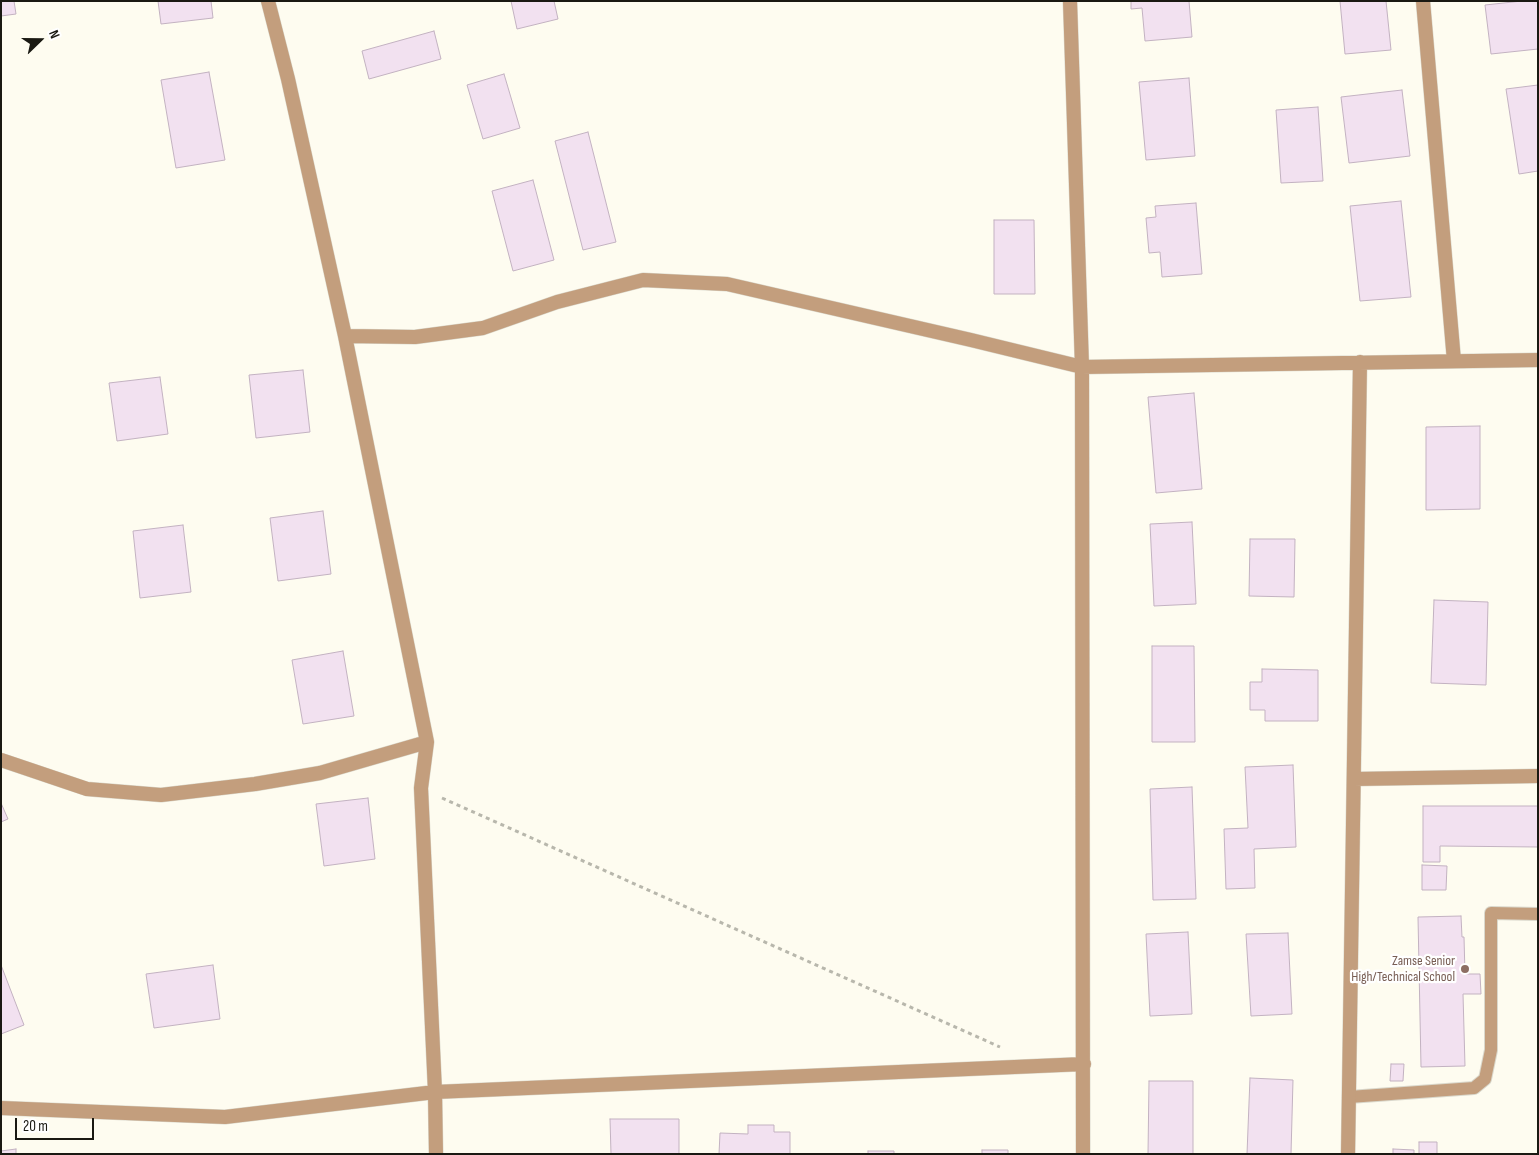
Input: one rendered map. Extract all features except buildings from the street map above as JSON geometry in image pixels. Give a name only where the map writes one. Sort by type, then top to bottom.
[{"type":"street","points":[[268,1],[288,79],[345,336],[427,742],[421,788],[435,1092],[436,1154]]},
{"type":"street","points":[[1070,1],[1082,367],[1083,1154]]},
{"type":"street","points":[[1423,1],[1454,361]]},
{"type":"street","points":[[345,336],[415,337],[483,328],[557,302],[642,280],[727,284],[1082,367],[1538,360]]},
{"type":"street","points":[[1348,1154],[1360,362]]},
{"type":"street","points":[[1,760],[87,789],[161,795],[255,784],[320,772],[427,742]]},
{"type":"street","points":[[1354,779],[1538,776]]},
{"type":"street","points":[[1,1108],[225,1117],[435,1092],[1084,1064]]},
{"type":"lane","points":[[1349,1097],[1474,1088],[1485,1079],[1491,1050],[1491,914],[1538,914]]},
{"type":"path","points":[[421,788],[1006,1049]]},
{"type":"place","name":"Zamse Senior High/Technical School","points":[[1465,969]]}]
